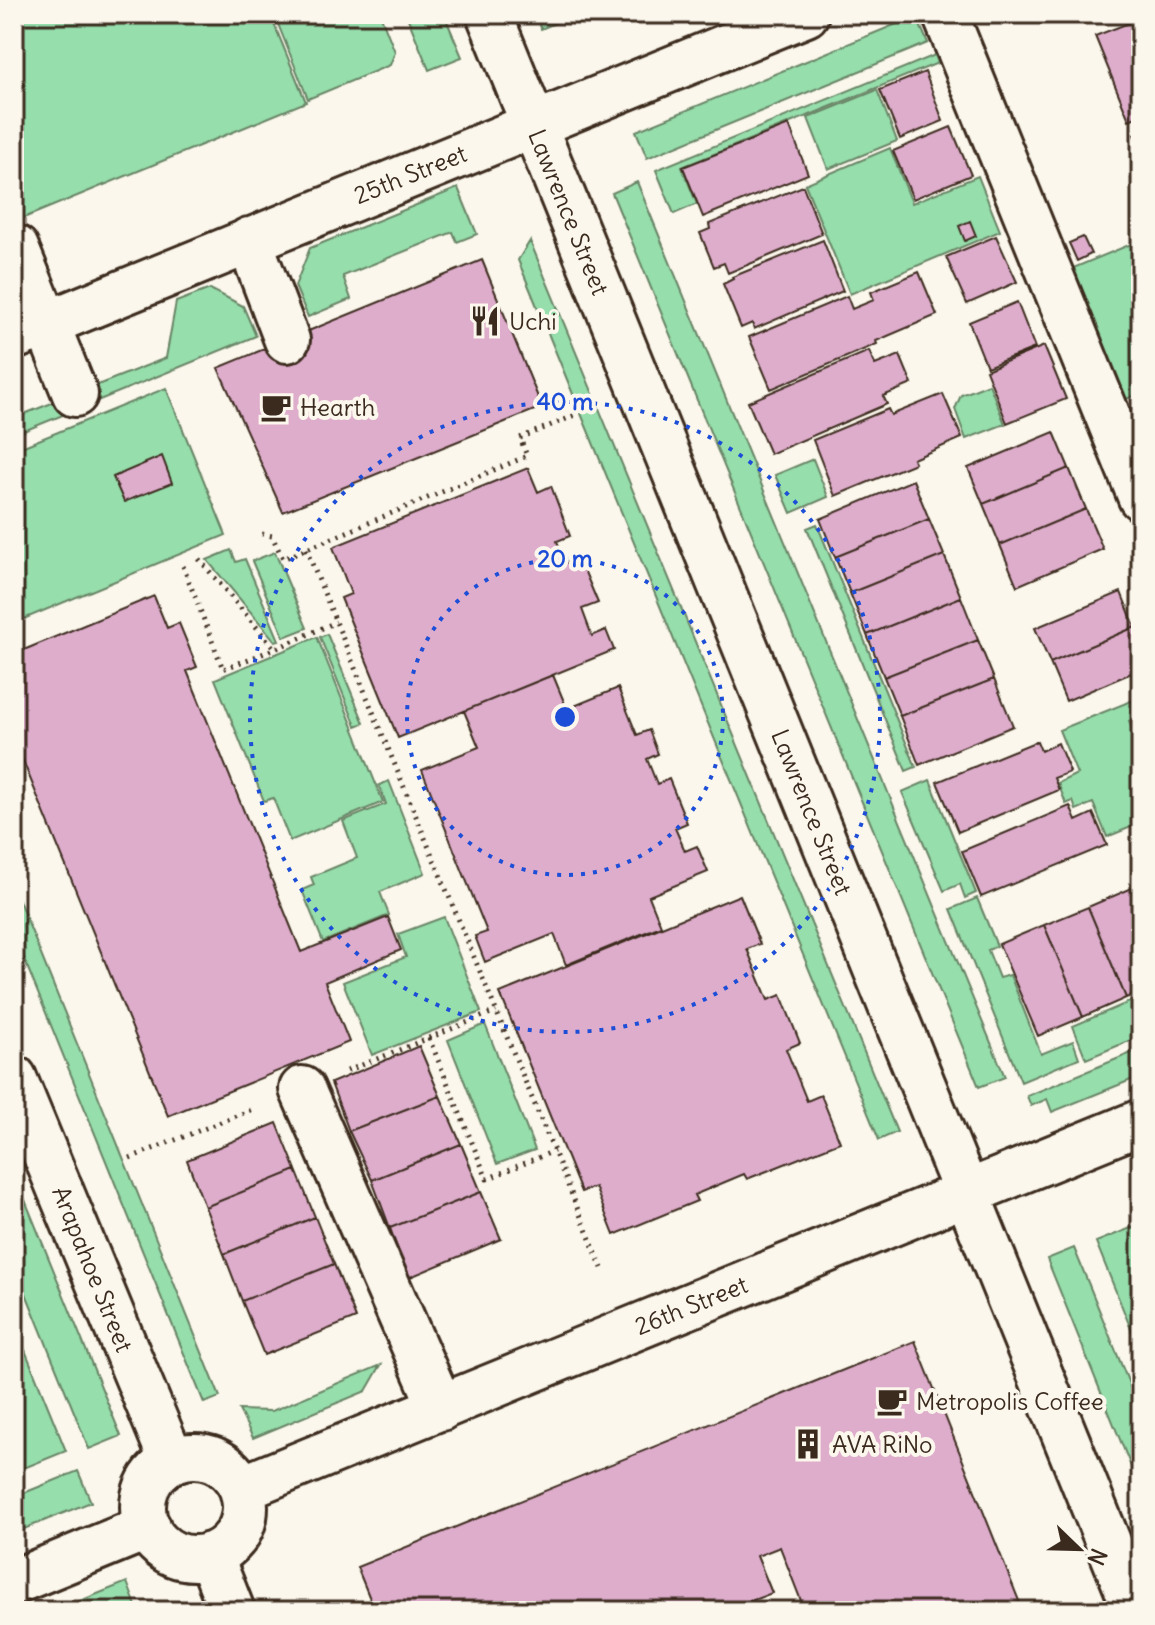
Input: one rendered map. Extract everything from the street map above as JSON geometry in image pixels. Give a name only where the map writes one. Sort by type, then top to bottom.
[{"type":"street","name":"Lawrence Street","points":[[489,14],[966,1193],[1126,1546],[1136,1611]]},
{"type":"street","name":"25th Street","points":[[30,330],[806,14]]},
{"type":"street","points":[[945,14],[1141,498]]},
{"type":"street","points":[[249,240],[287,340]]},
{"type":"street","points":[[16,248],[30,330],[75,394]]},
{"type":"street","name":"Arapahoe Street","points":[[14,1078],[172,1461]]},
{"type":"street","points":[[302,1089],[441,1408]]},
{"type":"street","name":"26th Street","points":[[242,1488],[1141,1122]]},
{"type":"street","points":[[188,1456],[205,1457],[221,1463],[242,1488],[246,1506],[239,1529],[224,1549],[210,1555],[192,1558],[162,1547],[144,1519],[148,1485],[158,1471],[172,1461],[188,1456]]},
{"type":"street","points":[[14,1582],[148,1527]]},
{"type":"street","points":[[210,1555],[232,1611]]},
{"type":"path","points":[[262,534],[272,536],[283,559],[527,456],[520,438],[576,415]]},
{"type":"path","points":[[306,549],[602,1268]]},
{"type":"path","points":[[199,559],[275,649]]},
{"type":"path","points":[[183,566],[223,669],[336,622]]},
{"type":"path","points":[[429,1038],[487,1179],[554,1151]]},
{"type":"green space","points":[[14,14],[270,14],[306,102],[14,222],[14,140],[17,139],[14,132]]},
{"type":"green space","points":[[274,14],[380,14],[395,52],[390,65],[308,99]]},
{"type":"green space","points":[[406,14],[444,14],[462,57],[429,70]]},
{"type":"green space","points":[[535,14],[569,14],[570,17],[541,29]]},
{"type":"green space","points":[[916,16],[928,43],[647,158],[636,131]]},
{"type":"green space","points":[[935,55],[938,63],[682,167],[697,204],[674,214],[656,170]]},
{"type":"green space","points":[[877,90],[897,141],[828,169],[808,118]]},
{"type":"green space","points":[[890,148],[912,203],[978,176],[1000,231],[850,294],[805,184]]},
{"type":"green space","points":[[637,182],[1005,1077],[979,1087],[612,193]]},
{"type":"green space","points":[[458,188],[477,234],[457,242],[453,232],[343,276],[351,299],[308,317],[295,286],[310,248]]},
{"type":"green space","points":[[1141,240],[1141,393],[1119,402],[1066,271]]},
{"type":"green space","points":[[530,241],[897,1132],[879,1140],[518,260]]},
{"type":"green space","points":[[210,289],[243,306],[256,336],[14,435],[14,418],[166,358],[176,302]]},
{"type":"green space","points":[[989,384],[1005,424],[966,439],[955,409],[961,395]]},
{"type":"green space","points":[[166,388],[226,535],[14,623],[14,450]]},
{"type":"green space","points":[[813,459],[828,497],[791,513],[775,475]]},
{"type":"green space","points":[[817,524],[916,767],[906,771],[807,528]]},
{"type":"green space","points":[[231,550],[236,562],[245,559],[279,640],[275,641],[207,560]]},
{"type":"green space","points":[[275,552],[307,628],[284,637],[252,561]]},
{"type":"green space","points":[[327,634],[364,723],[356,726],[320,637]]},
{"type":"green space","points":[[317,637],[383,802],[290,841],[273,798],[264,801],[215,679]]},
{"type":"green space","points":[[1141,697],[1141,716],[1129,721],[1141,752],[1141,823],[1107,837],[1093,803],[1076,810],[1073,801],[1066,804],[1058,783],[1077,774],[1059,730]]},
{"type":"green space","points":[[930,780],[976,893],[965,898],[960,884],[944,891],[902,792]]},
{"type":"green space","points":[[389,781],[425,873],[380,892],[389,915],[323,942],[302,890],[314,885],[311,877],[357,858],[343,821],[386,804],[379,785]]},
{"type":"green space","points":[[14,888],[220,1397],[204,1403],[14,934]]},
{"type":"green space","points":[[977,898],[997,946],[988,950],[999,978],[1010,975],[1041,1054],[1073,1041],[1079,1058],[1021,1082],[951,909]]},
{"type":"green space","points":[[444,917],[481,1012],[372,1055],[343,982],[406,957],[398,934]]},
{"type":"green space","points":[[1141,997],[1141,1036],[1086,1059],[1073,1026]]},
{"type":"green space","points":[[485,1024],[535,1150],[497,1164],[448,1040]]},
{"type":"green space","points":[[1141,1049],[1141,1076],[1052,1112],[1047,1099],[1031,1106],[1027,1096]]},
{"type":"green space","points":[[14,1173],[121,1436],[89,1449],[14,1264]]},
{"type":"green space","points":[[1141,1224],[1141,1354],[1096,1242]]},
{"type":"green space","points":[[1074,1248],[1141,1413],[1141,1483],[1138,1484],[1047,1259]]},
{"type":"green space","points":[[14,1323],[66,1451],[14,1472]]},
{"type":"green space","points":[[381,1365],[366,1391],[253,1438],[239,1410],[272,1411]]},
{"type":"green space","points":[[78,1471],[91,1502],[14,1533],[14,1497]]},
{"type":"green space","points":[[127,1582],[138,1611],[55,1611]]},
{"type":"building","points":[[1131,14],[1141,14],[1141,115],[1129,120],[1095,36],[1134,21]]},
{"type":"building","points":[[925,72],[943,121],[900,139],[880,90]]},
{"type":"building","points":[[789,125],[808,174],[703,217],[683,167]]},
{"type":"building","points":[[951,127],[971,175],[913,199],[893,151]]},
{"type":"building","points":[[1141,132],[1141,150],[1134,134]]},
{"type":"building","points":[[803,186],[822,234],[728,273],[724,263],[714,267],[700,233],[710,229],[709,224]]},
{"type":"building","points":[[970,221],[976,236],[965,241],[959,226]]},
{"type":"building","points":[[996,236],[1017,282],[967,304],[946,257]]},
{"type":"building","points":[[1083,237],[1091,254],[1077,261],[1069,243]]},
{"type":"building","points":[[823,240],[843,291],[754,329],[752,323],[741,328],[723,284],[732,277]]},
{"type":"building","points":[[482,260],[542,407],[283,512],[218,368]]},
{"type":"building","points":[[919,272],[937,315],[771,389],[749,337],[847,296],[852,309],[874,300],[871,292]]},
{"type":"building","points":[[1017,302],[1035,348],[987,367],[969,322]]},
{"type":"building","points":[[1044,346],[1066,399],[1007,423],[986,370]]},
{"type":"building","points":[[869,351],[875,365],[900,355],[912,384],[883,396],[887,404],[770,454],[748,402]]},
{"type":"building","points":[[943,394],[962,438],[913,459],[915,463],[835,496],[813,440],[888,409],[891,415]]},
{"type":"building","points":[[1054,432],[1069,468],[983,504],[968,468]]},
{"type":"building","points":[[162,456],[172,483],[124,502],[113,477]]},
{"type":"building","points":[[528,468],[538,492],[551,486],[570,536],[557,541],[565,563],[579,558],[598,603],[582,609],[592,636],[606,630],[614,650],[398,738],[341,598],[351,594],[333,547]]},
{"type":"building","points":[[1069,468],[1086,509],[1000,545],[983,504]]},
{"type":"building","points":[[913,480],[929,519],[835,557],[820,519]]},
{"type":"building","points":[[1086,509],[1103,549],[1017,586],[1000,545]]},
{"type":"building","points":[[929,519],[944,555],[850,593],[835,557]]},
{"type":"building","points":[[944,555],[961,597],[867,635],[850,593]]},
{"type":"building","points":[[1121,592],[1135,627],[1050,663],[1035,628]]},
{"type":"building","points":[[154,596],[167,628],[179,623],[197,667],[187,671],[301,952],[388,917],[401,950],[325,982],[349,1042],[168,1116],[14,739],[14,654]]},
{"type":"building","points":[[961,597],[978,640],[884,677],[867,635]]},
{"type":"building","points":[[1135,627],[1141,642],[1141,669],[1066,701],[1050,663]]},
{"type":"building","points":[[978,640],[994,679],[900,716],[884,677]]},
{"type":"building","points":[[553,675],[567,709],[618,688],[637,735],[649,730],[658,754],[647,759],[657,784],[669,779],[687,823],[675,828],[685,851],[697,846],[708,872],[649,896],[661,926],[566,965],[554,934],[485,962],[475,936],[487,932],[422,770],[479,747],[464,711]]},
{"type":"building","points":[[994,679],[1013,726],[919,765],[900,716]]},
{"type":"building","points":[[1141,725],[1141,747],[1133,728]]},
{"type":"building","points":[[1037,741],[1041,751],[1058,743],[1070,772],[1054,778],[1059,790],[958,832],[937,782]]},
{"type":"building","points":[[1070,806],[1076,821],[1093,813],[1107,845],[981,897],[962,851]]},
{"type":"building","points":[[1141,884],[1141,909],[1132,888]]},
{"type":"building","points":[[1132,888],[1141,909],[1141,992],[1126,998],[1088,907]]},
{"type":"building","points":[[740,895],[760,944],[747,949],[768,1000],[781,995],[800,1043],[786,1049],[807,1101],[821,1095],[840,1142],[747,1179],[744,1174],[694,1195],[697,1201],[614,1235],[595,1187],[581,1192],[500,993]]},
{"type":"building","points":[[1088,907],[1126,998],[1083,1017],[1044,925]]},
{"type":"building","points":[[1044,925],[1083,1017],[1038,1036],[999,944]]},
{"type":"building","points":[[419,1046],[440,1096],[349,1131],[331,1083]]},
{"type":"building","points":[[440,1096],[461,1144],[372,1180],[349,1131]]},
{"type":"building","points":[[277,1123],[296,1170],[205,1207],[187,1160]]},
{"type":"building","points":[[461,1144],[481,1192],[390,1228],[372,1180]]},
{"type":"building","points":[[296,1170],[315,1217],[224,1254],[205,1207]]},
{"type":"building","points":[[481,1192],[501,1239],[408,1278],[390,1228]]},
{"type":"building","points":[[315,1217],[334,1264],[242,1301],[224,1254]]},
{"type":"building","points":[[334,1264],[356,1318],[264,1355],[242,1301]]},
{"type":"building","name":"AVA RiNo","points":[[915,1341],[1023,1611],[805,1611],[780,1547],[757,1556],[772,1593],[725,1611],[375,1611],[357,1567]]},
{"type":"place","name":"Uchi","points":[[485,321]]},
{"type":"place","name":"Hearth","points":[[276,407]]},
{"type":"place","name":"Metropolis Coffee","points":[[892,1401]]},
{"type":"place","name":"AVA RiNo","points":[[808,1444]]}]
